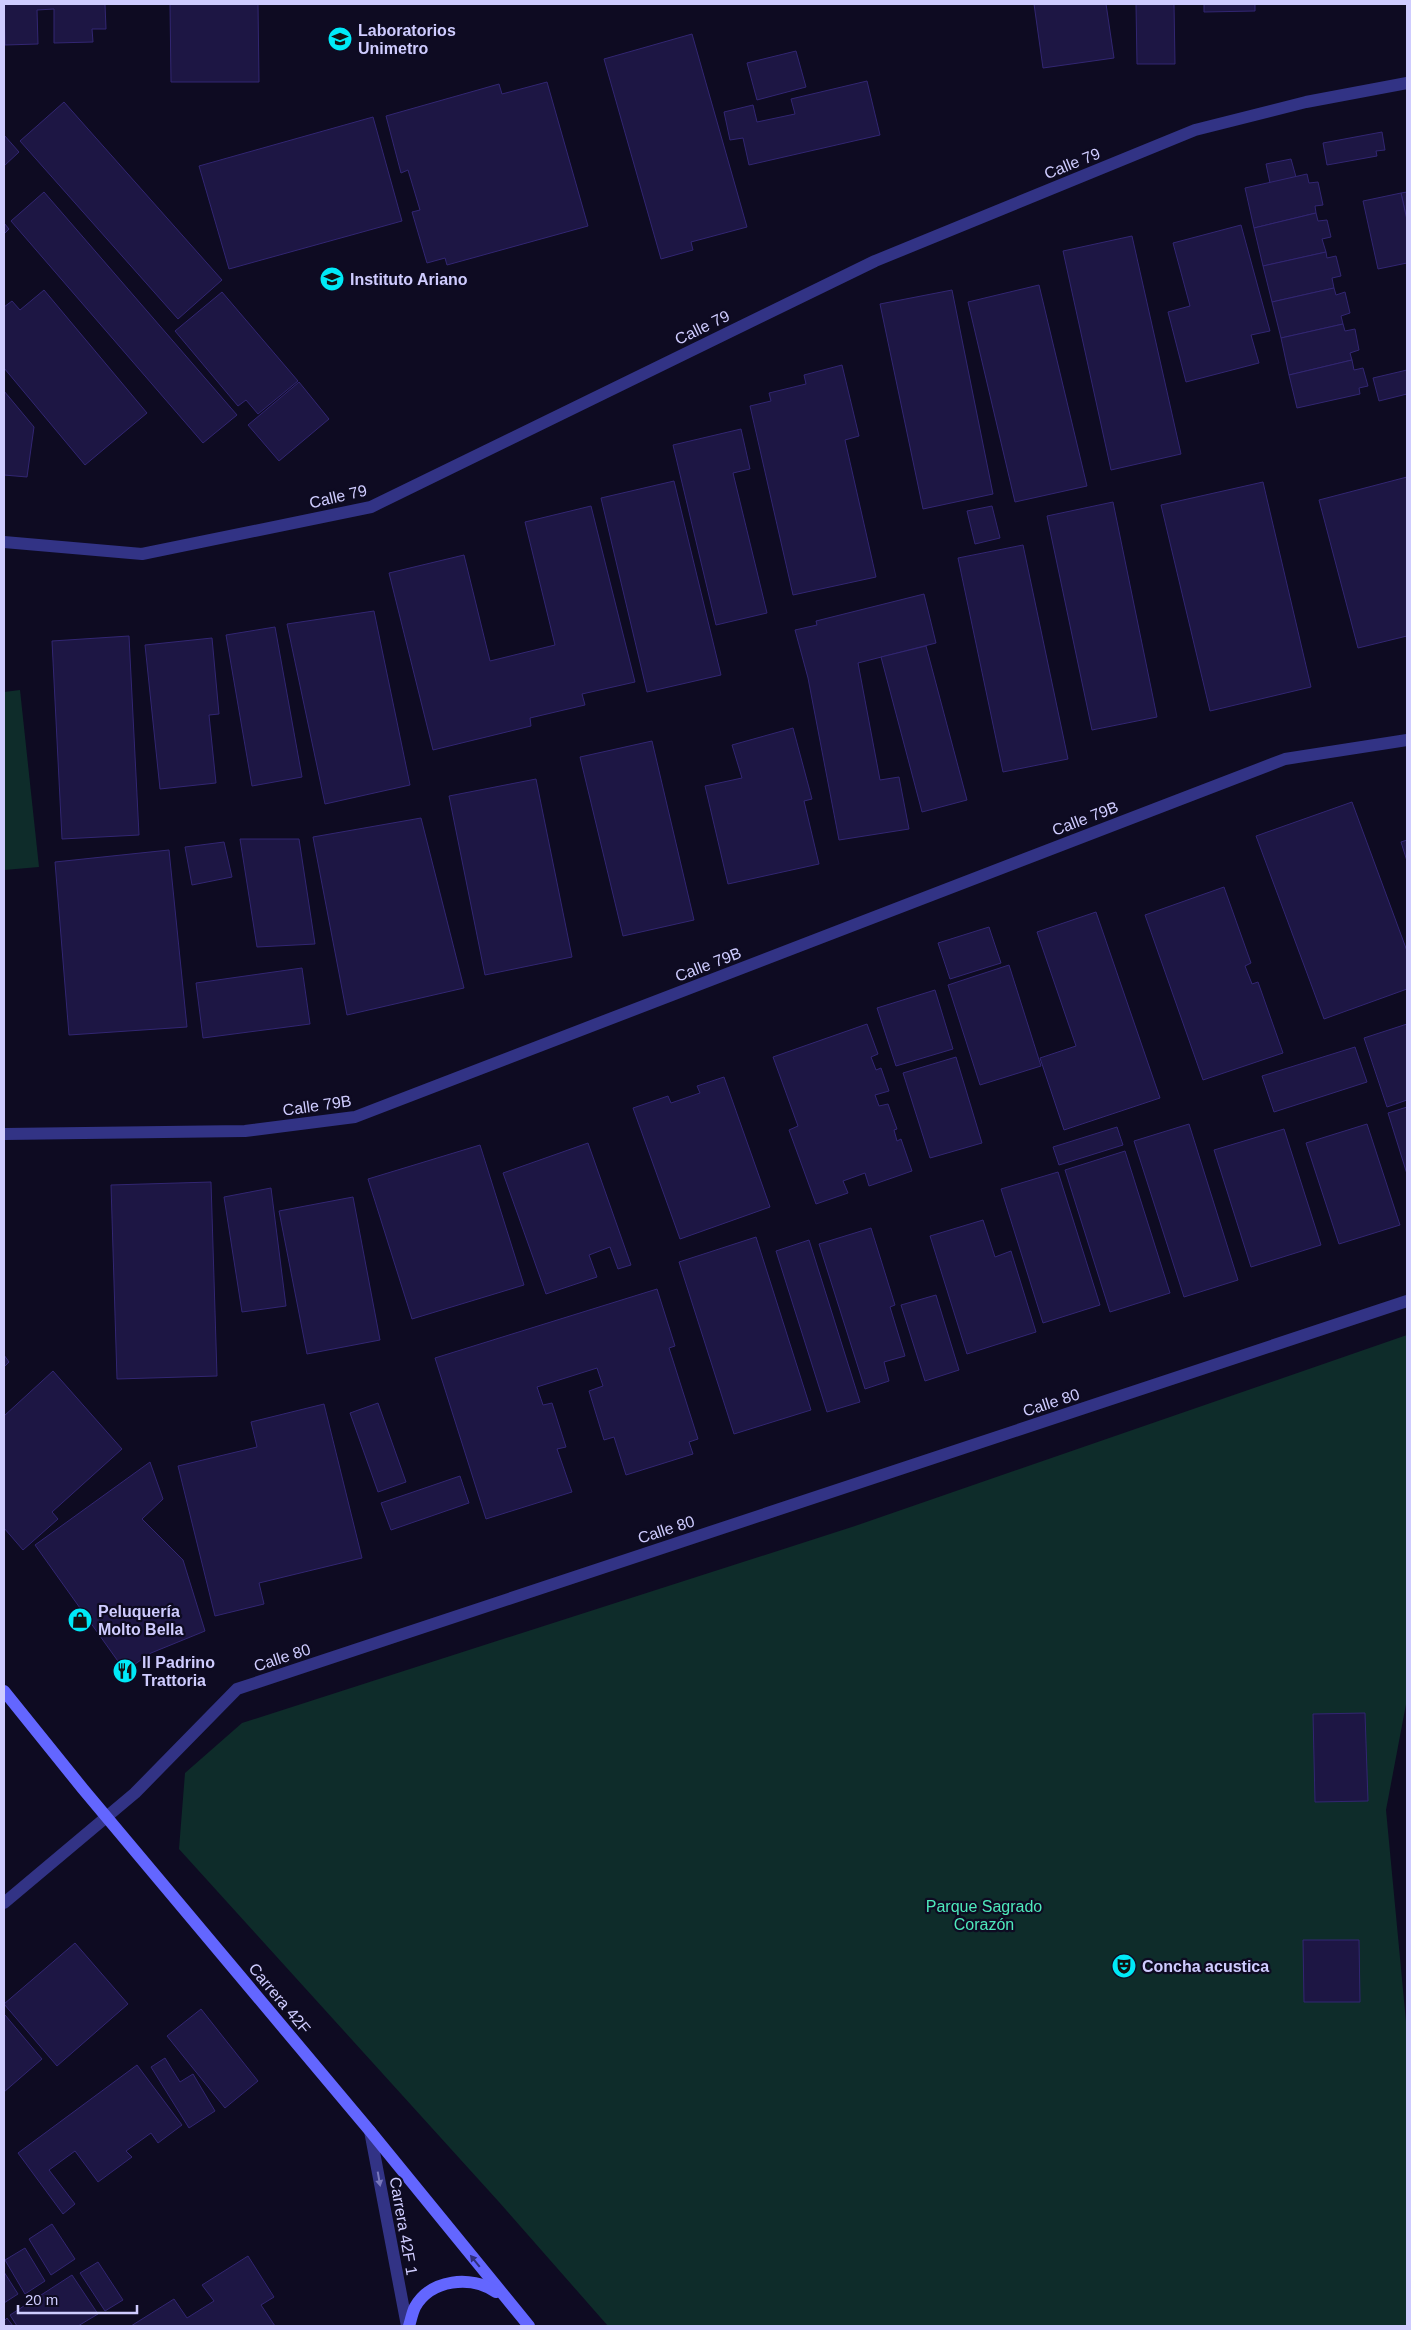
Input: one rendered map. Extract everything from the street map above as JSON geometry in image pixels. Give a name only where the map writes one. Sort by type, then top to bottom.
[{"type":"main road","name":"Carrera 42F","points":[[4,1691],[370,2131],[529,2326]]},
{"type":"main road","points":[[408,2326],[416,2306],[434,2289],[458,2281],[484,2284],[506,2299]]},
{"type":"street","name":"Calle 79","points":[[4,542],[142,554],[371,507],[875,261],[1196,130],[1306,102],[1407,83]]},
{"type":"street","name":"Calle 79B","points":[[4,1134],[245,1131],[355,1117],[1285,759],[1407,740]]},
{"type":"street","name":"Calle 80","points":[[4,1903],[135,1793],[237,1689],[1407,1301]]},
{"type":"street","name":"Carrera 42F 1","points":[[370,2131],[408,2326]]},
{"type":"green space","points":[[20,690],[39,867],[4,870],[4,692]]},
{"type":"green space","name":"Parque Sagrado Corazón","points":[[1407,1335],[1407,1699],[1386,1810],[1407,2032],[1407,2326],[608,2326],[499,2202],[179,1849],[185,1773],[242,1723],[855,1526]]},
{"type":"building","points":[[4,4],[105,4],[106,29],[92,29],[93,42],[54,43],[54,9],[37,10],[38,44],[5,45]]},
{"type":"building","points":[[170,4],[258,4],[259,82],[171,82]]},
{"type":"building","points":[[1034,4],[1106,4],[1114,58],[1043,68]]},
{"type":"building","points":[[1136,4],[1174,4],[1175,64],[1137,64]]},
{"type":"building","points":[[1204,4],[1255,4],[1255,11],[1204,12]]},
{"type":"building","points":[[692,34],[747,227],[691,242],[693,250],[661,259],[604,59]]},
{"type":"building","points":[[796,51],[806,87],[757,100],[747,63]]},
{"type":"building","points":[[867,81],[880,135],[749,165],[743,138],[730,140],[724,112],[753,105],[757,122],[795,114],[791,99]]},
{"type":"building","points":[[547,82],[588,226],[447,265],[445,258],[427,263],[412,212],[420,210],[408,170],[401,173],[386,116],[499,84],[502,94]]},
{"type":"building","points":[[64,102],[222,280],[178,319],[20,141]]},
{"type":"building","points":[[373,117],[402,221],[229,269],[199,166]]},
{"type":"building","points":[[1382,132],[1385,150],[1376,151],[1377,156],[1327,165],[1323,143]]},
{"type":"building","points":[[4,135],[19,152],[4,166]]},
{"type":"building","points":[[1291,159],[1296,177],[1270,183],[1266,164]]},
{"type":"building","points":[[1307,174],[1309,183],[1318,182],[1323,205],[1315,206],[1316,213],[1254,228],[1245,188]]},
{"type":"building","points":[[44,192],[237,415],[203,443],[11,221]]},
{"type":"building","points":[[1407,192],[1407,220],[1401,193]]},
{"type":"building","points":[[1401,193],[1407,220],[1407,263],[1378,269],[1363,201]]},
{"type":"building","points":[[1316,213],[1318,221],[1327,220],[1331,237],[1322,239],[1326,252],[1263,266],[1254,228]]},
{"type":"building","points":[[4,223],[9,229],[4,234]]},
{"type":"building","points":[[1241,225],[1270,331],[1251,335],[1259,363],[1186,382],[1168,312],[1190,306],[1173,243]]},
{"type":"building","points":[[1132,236],[1181,454],[1111,470],[1063,251]]},
{"type":"building","points":[[1326,252],[1327,258],[1336,256],[1341,276],[1332,278],[1334,288],[1272,302],[1263,266]]},
{"type":"building","points":[[1039,285],[1087,486],[1015,502],[968,302]]},
{"type":"building","points":[[1334,288],[1336,295],[1345,292],[1350,313],[1341,316],[1343,324],[1281,338],[1272,302]]},
{"type":"building","points":[[44,290],[147,413],[85,465],[4,368],[4,307],[12,301],[20,310]]},
{"type":"building","points":[[952,290],[993,494],[923,509],[880,304]]},
{"type":"building","points":[[222,292],[298,381],[258,414],[246,400],[238,406],[175,331]]},
{"type":"building","points":[[1343,324],[1345,331],[1355,329],[1359,350],[1350,353],[1352,360],[1289,375],[1281,338]]},
{"type":"building","points":[[1352,360],[1354,370],[1363,368],[1368,386],[1359,388],[1360,394],[1297,408],[1289,375]]},
{"type":"building","points":[[842,365],[859,436],[845,440],[876,577],[793,595],[750,406],[771,401],[769,393],[806,384],[804,375]]},
{"type":"building","points":[[1407,370],[1407,394],[1379,401],[1373,378]]},
{"type":"building","points":[[299,382],[329,419],[279,461],[248,425]]},
{"type":"building","points":[[4,391],[34,427],[27,477],[4,475]]},
{"type":"building","points":[[741,429],[750,469],[733,473],[767,613],[716,625],[673,445]]},
{"type":"building","points":[[1407,477],[1407,636],[1358,648],[1319,500]]},
{"type":"building","points":[[674,481],[721,675],[647,692],[601,498]]},
{"type":"building","points":[[1263,482],[1311,687],[1210,711],[1161,505]]},
{"type":"building","points":[[1113,502],[1157,717],[1092,730],[1047,516]]},
{"type":"building","points":[[591,506],[635,682],[582,694],[585,705],[530,718],[531,726],[433,750],[389,573],[464,555],[490,661],[555,645],[525,522]]},
{"type":"building","points":[[992,506],[1000,538],[975,544],[967,511]]},
{"type":"building","points":[[1023,545],[1068,759],[1003,772],[958,558]]},
{"type":"building","points":[[924,594],[936,643],[858,663],[880,780],[899,777],[909,829],[839,840],[808,678],[795,630],[817,625],[816,621]]},
{"type":"building","points":[[374,611],[410,785],[325,804],[287,624]]},
{"type":"building","points":[[275,627],[302,777],[252,786],[226,635]]},
{"type":"building","points":[[129,636],[139,835],[62,839],[52,641]]},
{"type":"building","points":[[212,638],[219,714],[209,715],[216,783],[160,789],[145,645]]},
{"type":"building","points":[[926,646],[967,800],[922,812],[881,657]]},
{"type":"building","points":[[793,728],[812,799],[804,801],[819,864],[728,884],[705,786],[742,778],[732,745]]},
{"type":"building","points":[[652,741],[694,920],[623,936],[580,757]]},
{"type":"building","points":[[536,779],[572,957],[485,975],[449,796]]},
{"type":"building","points":[[1352,802],[1407,951],[1407,989],[1324,1019],[1256,836]]},
{"type":"building","points":[[421,818],[464,988],[347,1015],[313,837]]},
{"type":"building","points":[[240,839],[299,839],[315,944],[257,947]]},
{"type":"building","points":[[1407,840],[1407,861],[1401,842]]},
{"type":"building","points":[[224,842],[232,877],[192,885],[185,847]]},
{"type":"building","points":[[169,850],[187,1027],[69,1035],[55,862]]},
{"type":"building","points":[[1224,887],[1251,963],[1245,966],[1252,984],[1258,982],[1283,1053],[1203,1080],[1145,915]]},
{"type":"building","points":[[1096,912],[1160,1098],[1064,1130],[1040,1058],[1076,1046],[1037,932]]},
{"type":"building","points":[[989,927],[1001,963],[950,979],[938,943]]},
{"type":"building","points":[[1009,965],[1041,1066],[980,1085],[948,985]]},
{"type":"building","points":[[302,968],[310,1024],[203,1038],[196,983]]},
{"type":"building","points":[[935,990],[953,1049],[896,1066],[877,1008]]},
{"type":"building","points":[[867,1024],[878,1054],[871,1057],[876,1070],[881,1068],[889,1091],[875,1095],[879,1106],[888,1104],[897,1129],[894,1130],[897,1141],[901,1139],[912,1171],[869,1186],[865,1173],[843,1181],[848,1193],[816,1204],[789,1130],[798,1126],[773,1057]]},
{"type":"building","points":[[1407,1024],[1407,1100],[1387,1107],[1364,1038]]},
{"type":"building","points":[[1355,1047],[1367,1082],[1274,1112],[1262,1076]]},
{"type":"building","points":[[956,1057],[982,1143],[930,1158],[903,1073]]},
{"type":"building","points":[[724,1077],[770,1207],[680,1239],[633,1108],[668,1096],[671,1103],[700,1093],[697,1086]]},
{"type":"building","points":[[1407,1107],[1407,1174],[1388,1113]]},
{"type":"building","points":[[1189,1124],[1238,1280],[1184,1297],[1134,1141]]},
{"type":"building","points":[[1367,1124],[1400,1225],[1339,1244],[1306,1143]]},
{"type":"building","points":[[1117,1127],[1123,1145],[1059,1165],[1053,1147]]},
{"type":"building","points":[[1284,1129],[1321,1245],[1251,1267],[1214,1150]]},
{"type":"building","points":[[588,1143],[631,1265],[618,1269],[610,1247],[589,1255],[597,1277],[546,1294],[503,1173]]},
{"type":"building","points":[[480,1145],[524,1285],[412,1319],[368,1179]]},
{"type":"building","points":[[1125,1151],[1170,1293],[1110,1312],[1065,1170]]},
{"type":"building","points":[[1058,1172],[1100,1305],[1043,1323],[1001,1189]]},
{"type":"building","points":[[211,1182],[217,1376],[117,1379],[111,1185]]},
{"type":"building","points":[[271,1188],[286,1306],[242,1312],[224,1197]]},
{"type":"building","points":[[353,1197],[380,1340],[307,1354],[279,1211]]},
{"type":"building","points":[[983,1220],[995,1257],[1011,1251],[1036,1332],[967,1354],[930,1236]]},
{"type":"building","points":[[871,1228],[895,1305],[890,1307],[905,1356],[884,1362],[889,1381],[865,1389],[819,1244]]},
{"type":"building","points":[[756,1237],[811,1410],[734,1434],[679,1262]]},
{"type":"building","points":[[809,1240],[860,1402],[827,1412],[776,1251]]},
{"type":"building","points":[[657,1289],[675,1346],[669,1348],[698,1439],[689,1442],[693,1454],[626,1475],[614,1437],[604,1440],[589,1391],[603,1386],[597,1368],[537,1387],[543,1405],[552,1403],[566,1447],[557,1449],[572,1492],[486,1519],[435,1358]]},
{"type":"building","points":[[936,1295],[959,1370],[925,1381],[901,1305]]},
{"type":"building","points":[[4,1355],[9,1362],[4,1367]]},
{"type":"building","points":[[53,1371],[122,1449],[52,1512],[58,1519],[23,1550],[4,1528],[4,1416]]},
{"type":"building","points":[[378,1403],[406,1482],[378,1492],[350,1413]]},
{"type":"building","points":[[324,1404],[362,1558],[259,1583],[264,1604],[215,1616],[178,1466],[257,1447],[251,1422]]},
{"type":"building","points":[[150,1462],[163,1499],[142,1519],[183,1560],[205,1631],[151,1653],[125,1671],[35,1545]]},
{"type":"building","points":[[460,1476],[469,1503],[391,1530],[381,1503]]},
{"type":"building","points":[[1365,1713],[1368,1801],[1315,1802],[1313,1714]]},
{"type":"building","points":[[1303,1940],[1359,1940],[1360,2002],[1304,2002]]},
{"type":"building","points":[[75,1943],[128,2004],[57,2066],[4,2004]]},
{"type":"building","points":[[201,2009],[258,2081],[225,2108],[167,2036]]},
{"type":"building","points":[[4,2016],[42,2059],[4,2092]]},
{"type":"building","points":[[165,2058],[180,2082],[193,2074],[215,2111],[189,2128],[151,2067]]},
{"type":"building","points":[[137,2065],[182,2125],[158,2143],[151,2133],[126,2151],[132,2157],[98,2182],[75,2151],[49,2170],[75,2204],[63,2214],[18,2153]]},
{"type":"building","points":[[52,2224],[75,2259],[51,2275],[29,2239]]},
{"type":"building","points":[[25,2248],[45,2281],[25,2294],[5,2260]]},
{"type":"building","points":[[248,2256],[274,2297],[261,2305],[275,2326],[131,2326],[174,2299],[187,2318],[214,2301],[202,2285]]},
{"type":"building","points":[[98,2262],[123,2300],[105,2311],[80,2273]]},
{"type":"building","points":[[4,2272],[18,2294],[4,2303]]},
{"type":"building","points":[[72,2275],[98,2314],[78,2326],[17,2326],[10,2315]]},
{"type":"building","points":[[7,2318],[13,2326],[4,2326],[4,2321]]},
{"type":"place","name":"Laboratorios Unimetro","points":[[340,39]]},
{"type":"place","name":"Instituto Ariano","points":[[332,279]]},
{"type":"place","name":"Peluquería Molto Bella","points":[[80,1620]]},
{"type":"place","name":"Il Padrino Trattoria","points":[[125,1671]]},
{"type":"place","name":"Concha acustica","points":[[1124,1966]]}]
